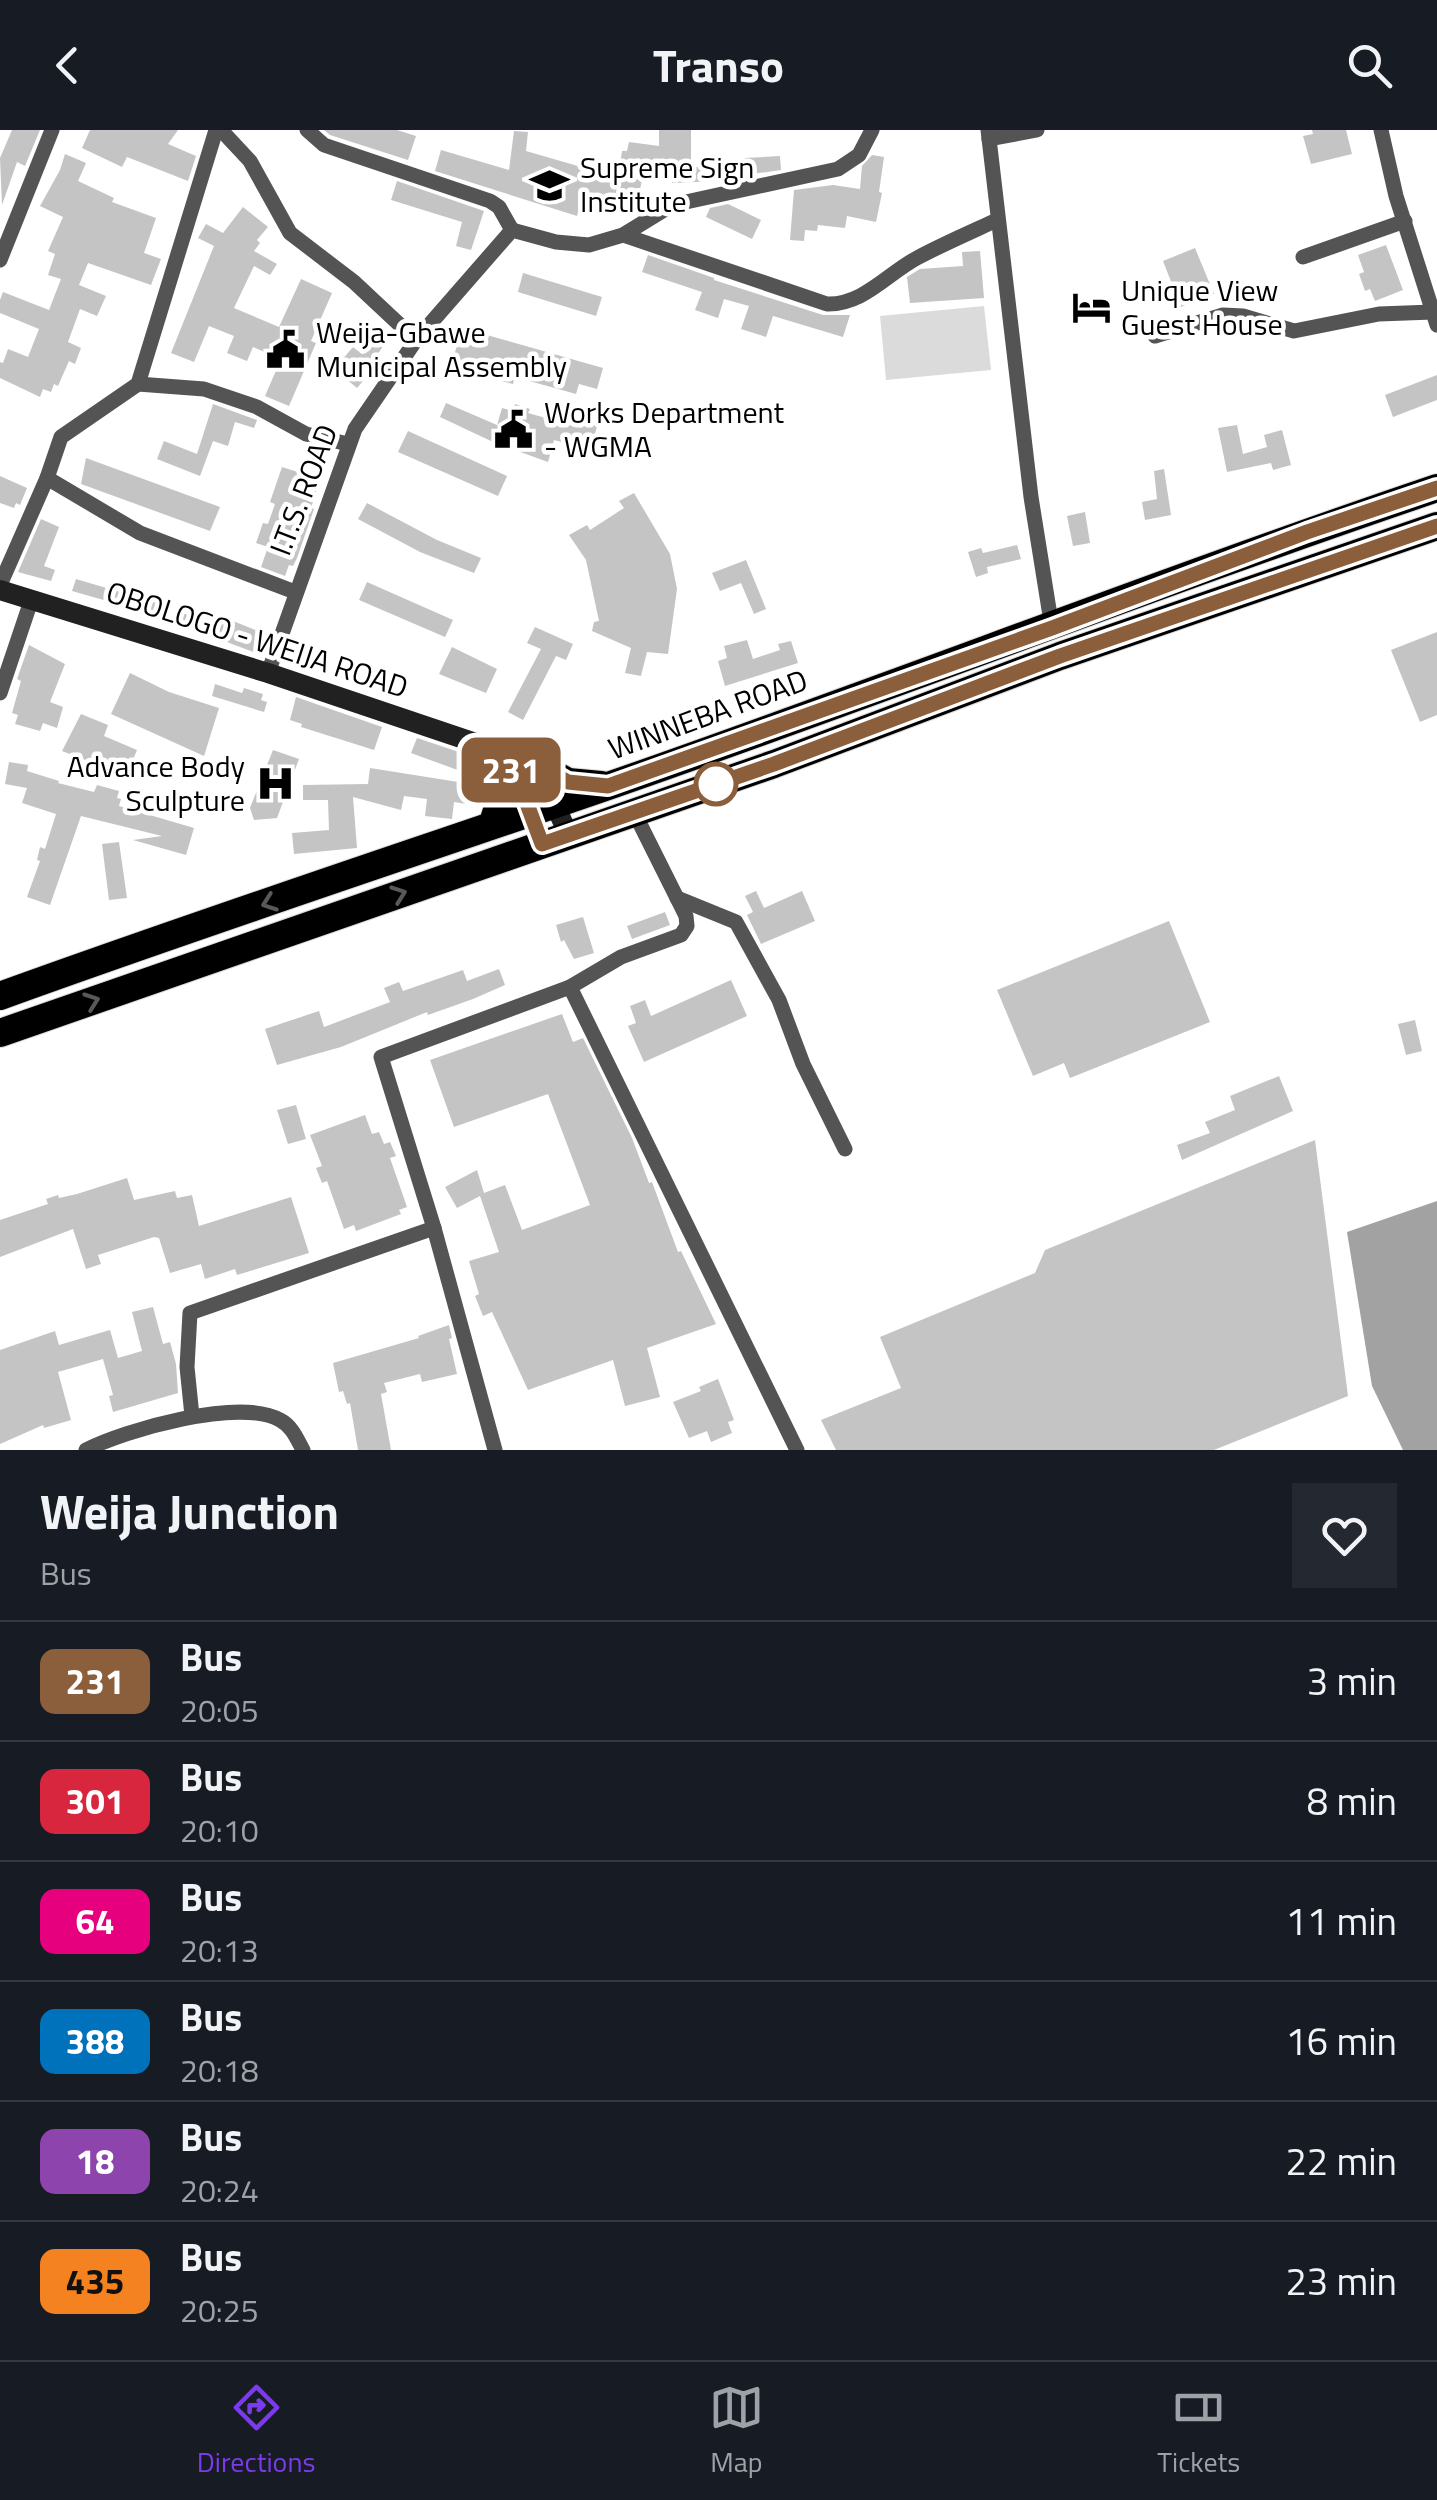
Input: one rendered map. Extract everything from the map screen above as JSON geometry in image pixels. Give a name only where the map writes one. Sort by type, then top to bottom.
[{"type":"highway","name":"WINNEBA ROAD","points":[[0,996],[608,786],[1437,488]]},
{"type":"highway","points":[[0,1033],[774,764],[1060,656],[1437,526]]},
{"type":"highway","points":[[1307,532],[1312,554],[1328,564]]},
{"type":"highway","points":[[493,823],[505,785],[499,753]]},
{"type":"highway","points":[[537,765],[568,782],[608,786]]},
{"type":"highway","points":[[41,982],[53,1014]]},
{"type":"street","points":[[0,260],[52,130]]},
{"type":"street","points":[[0,588],[48,478],[61,437],[138,384],[218,130],[250,161],[290,234],[354,282],[416,340]]},
{"type":"street","points":[[307,130],[324,144],[490,201],[499,207],[512,230],[572,245],[589,245],[623,235],[672,205],[838,169],[859,155],[872,130]]},
{"type":"street","points":[[1037,130],[988,135],[1031,496],[1052,628]]},
{"type":"street","points":[[1156,336],[1222,315],[1243,316],[1294,331],[1380,314],[1435,318],[1381,130]]},
{"type":"street","points":[[623,235],[827,304],[840,305],[854,300],[922,255],[997,220]]},
{"type":"street","points":[[1303,257],[1405,221]]},
{"type":"street","name":"I.T.S. ROAD","points":[[268,673],[348,444],[368,406],[416,340],[512,230]]},
{"type":"street","points":[[138,384],[204,389],[257,407],[306,434],[348,444]]},
{"type":"street","points":[[48,478],[140,533],[295,592]]},
{"type":"street","name":"OBOLOGO - WEIJA ROAD","points":[[0,588],[31,601],[268,673],[537,765]]},
{"type":"street","points":[[0,693],[31,601]]},
{"type":"street","points":[[499,753],[542,807]]},
{"type":"street","points":[[537,765],[542,807],[555,839]]},
{"type":"street","points":[[495,1450],[434,1228],[381,1057],[570,987],[621,957],[681,935],[687,926],[686,916],[634,812]]},
{"type":"street","points":[[677,898],[736,922],[779,1000],[803,1064],[845,1150]]},
{"type":"street","points":[[570,987],[798,1450]]},
{"type":"street","points":[[192,1416],[186,1366],[190,1312],[434,1228]]},
{"type":"street","points":[[86,1450],[113,1436],[192,1416],[263,1414],[291,1428],[303,1450]]},
{"type":"shaded area","points":[[984,306],[991,370],[886,380],[880,316]]},
{"type":"shaded area","points":[[1437,1201],[1437,1450],[1403,1450],[1372,1386],[1347,1232]]},
{"type":"building","points":[[12,130],[40,130],[25,166],[17,162],[2,205],[0,158]]},
{"type":"building","points":[[90,130],[178,130],[168,144],[196,156],[188,181],[127,157],[122,167],[82,148]]},
{"type":"building","points":[[324,130],[397,130],[416,136],[408,160]]},
{"type":"building","points":[[659,130],[691,130],[691,167],[715,166],[716,181],[642,180],[636,209],[582,198],[577,216],[435,171],[441,150],[509,170],[514,131],[528,132],[526,151],[602,173],[603,168],[619,171],[622,151],[627,151],[629,142],[659,146]]},
{"type":"building","points":[[1312,130],[1346,130],[1352,154],[1311,164],[1303,136],[1313,134]]},
{"type":"building","points":[[65,154],[86,163],[78,181],[114,198],[112,202],[156,218],[144,253],[161,259],[151,285],[88,263],[79,285],[106,296],[97,316],[80,309],[68,342],[81,348],[75,364],[69,361],[58,386],[54,384],[51,392],[43,389],[40,397],[0,378],[0,362],[3,363],[8,349],[28,357],[39,329],[0,313],[0,300],[3,292],[49,310],[61,279],[48,275],[55,254],[48,251],[63,217],[40,206]]},
{"type":"building","points":[[872,155],[884,157],[876,222],[847,216],[845,228],[818,225],[817,231],[805,230],[804,241],[790,240],[794,190],[833,185],[860,189],[862,166]]},
{"type":"building","points":[[780,156],[781,170],[745,175],[745,158]]},
{"type":"building","points":[[397,181],[484,211],[471,250],[456,246],[462,222],[391,200]]},
{"type":"building","points":[[728,204],[761,220],[752,239],[706,217],[710,208]]},
{"type":"building","points":[[243,207],[268,227],[254,251],[277,264],[270,275],[254,266],[234,308],[279,327],[301,279],[332,293],[289,406],[265,396],[281,359],[253,347],[247,361],[227,353],[234,336],[209,326],[194,362],[171,353],[214,246],[198,238],[206,224],[223,233]]},
{"type":"building","points":[[1386,245],[1403,290],[1375,301],[1370,289],[1365,291],[1358,255]]},
{"type":"building","points":[[1195,248],[1214,294],[1181,307],[1163,261]]},
{"type":"building","points":[[980,251],[984,298],[910,303],[907,277],[920,269],[963,266],[962,252]]},
{"type":"building","points":[[648,255],[823,315],[850,315],[843,337],[773,316],[766,337],[741,329],[749,306],[724,299],[718,318],[695,310],[702,292],[642,272]]},
{"type":"building","points":[[523,273],[602,297],[596,316],[518,292]]},
{"type":"building","points":[[462,328],[603,368],[597,389],[579,384],[576,394],[515,377],[513,384],[487,377],[489,369],[453,359]]},
{"type":"building","points":[[373,335],[385,343],[372,363],[376,366],[357,388],[334,369],[353,347],[362,354]]},
{"type":"building","points":[[1437,375],[1437,400],[1393,417],[1385,395]]},
{"type":"building","points":[[446,403],[497,425],[502,408],[513,411],[515,404],[530,409],[528,413],[582,428],[586,412],[600,416],[592,444],[570,438],[569,444],[554,440],[548,462],[440,417]]},
{"type":"building","points":[[213,404],[257,420],[254,428],[235,422],[228,446],[213,441],[200,476],[157,459],[164,441],[197,454]]},
{"type":"building","points":[[1237,425],[1243,454],[1267,447],[1264,435],[1282,430],[1291,465],[1273,470],[1271,463],[1227,472],[1218,428]]},
{"type":"building","points":[[408,431],[507,476],[498,496],[398,452]]},
{"type":"building","points":[[86,458],[220,507],[210,531],[81,484]]},
{"type":"building","points":[[282,467],[320,479],[297,558],[285,576],[261,567],[268,547],[256,543],[275,504],[270,502]]},
{"type":"building","points":[[1164,469],[1171,515],[1145,520],[1142,502],[1157,499],[1154,471]]},
{"type":"building","points":[[0,476],[27,488],[20,505],[16,503],[14,508],[0,503]]},
{"type":"building","points":[[634,493],[670,554],[677,589],[668,654],[647,652],[641,676],[625,673],[631,648],[592,631],[594,622],[599,621],[586,560],[569,535],[587,525],[590,530],[624,508],[619,501]]},
{"type":"building","points":[[367,503],[481,558],[474,573],[420,552],[358,519]]},
{"type":"building","points":[[1085,512],[1090,543],[1073,546],[1067,516]]},
{"type":"building","points":[[41,519],[59,527],[44,566],[55,570],[51,581],[18,572]]},
{"type":"building","points":[[1017,545],[1021,559],[987,567],[988,573],[976,577],[968,552],[981,548],[983,553]]},
{"type":"building","points":[[746,560],[766,609],[754,614],[741,583],[720,591],[712,573]]},
{"type":"building","points":[[76,579],[164,605],[160,616],[72,591]]},
{"type":"building","points":[[367,582],[453,620],[445,637],[359,600]]},
{"type":"building","points":[[183,613],[214,624],[218,615],[263,633],[256,653],[179,624]]},
{"type":"building","points":[[535,627],[573,644],[566,660],[556,656],[523,720],[508,712],[541,649],[527,643]]},
{"type":"building","points":[[1437,632],[1437,715],[1420,722],[1391,650]]},
{"type":"building","points":[[747,640],[753,659],[780,650],[778,644],[791,641],[798,663],[725,686],[718,661],[727,658],[724,646]]},
{"type":"building","points":[[29,645],[65,664],[50,702],[63,707],[57,728],[43,723],[40,731],[15,724],[18,715],[12,713],[21,681],[17,679]]},
{"type":"building","points":[[452,647],[497,669],[486,693],[439,674]]},
{"type":"building","points":[[130,673],[169,692],[219,708],[204,756],[111,714]]},
{"type":"building","points":[[215,684],[242,693],[244,688],[263,694],[261,700],[267,702],[264,712],[212,696]]},
{"type":"building","points":[[296,697],[382,727],[374,750],[290,720]]},
{"type":"building","points":[[81,714],[108,725],[104,736],[137,750],[126,776],[62,751]]},
{"type":"building","points":[[417,738],[480,759],[474,776],[411,753]]},
{"type":"building","name":"Advance Body Sculpture","points":[[273,750],[299,759],[277,818],[254,820],[250,808]]},
{"type":"building","points":[[9,762],[28,765],[27,771],[58,783],[94,792],[97,785],[119,791],[119,806],[194,828],[186,855],[133,840],[162,836],[81,816],[50,905],[27,897],[40,861],[40,847],[45,849],[56,814],[22,803],[27,788],[5,784]]},
{"type":"building","points":[[370,768],[471,784],[469,789],[475,790],[473,805],[454,802],[452,819],[425,816],[427,799],[404,796],[401,810],[353,797],[357,848],[294,854],[292,833],[329,830],[328,800],[303,800],[303,785],[368,784]]},
{"type":"building","points":[[119,842],[127,898],[109,900],[102,844]]},
{"type":"building","points":[[756,891],[764,908],[802,891],[815,921],[761,944],[747,915],[753,912],[745,896]]},
{"type":"building","points":[[665,912],[670,925],[632,939],[627,926]]},
{"type":"building","points":[[583,917],[594,953],[574,959],[564,940],[561,942],[556,925]]},
{"type":"building","points":[[1169,921],[1210,1022],[1070,1078],[1064,1063],[1033,1076],[997,990]]},
{"type":"building","points":[[499,969],[505,985],[473,999],[428,1015],[427,1012],[341,1047],[277,1065],[265,1029],[319,1011],[324,1027],[390,1002],[384,988],[399,982],[403,991],[463,970],[467,981]]},
{"type":"building","points":[[731,980],[747,1016],[644,1062],[628,1026],[636,1023],[630,1006],[645,1000],[651,1016]]},
{"type":"building","points":[[562,1014],[573,1042],[583,1038],[632,1138],[649,1183],[652,1182],[678,1252],[681,1251],[716,1324],[647,1348],[660,1397],[625,1406],[613,1360],[528,1390],[492,1312],[483,1316],[475,1296],[479,1294],[469,1261],[499,1252],[480,1196],[457,1208],[445,1187],[477,1170],[484,1193],[505,1185],[522,1230],[590,1205],[548,1094],[454,1127],[430,1060]]},
{"type":"building","points":[[1415,1020],[1422,1051],[1406,1055],[1398,1024]]},
{"type":"building","points":[[1279,1076],[1293,1111],[1182,1160],[1177,1145],[1210,1133],[1205,1122],[1235,1110],[1230,1096]]},
{"type":"building","points":[[296,1105],[306,1139],[288,1144],[277,1110]]},
{"type":"building","points":[[365,1115],[372,1134],[379,1132],[384,1144],[390,1142],[396,1156],[390,1158],[407,1207],[399,1210],[401,1214],[356,1231],[354,1225],[344,1229],[327,1181],[322,1183],[316,1168],[322,1166],[310,1135]]},
{"type":"building","points":[[1315,1140],[1348,1396],[1214,1450],[836,1450],[821,1420],[901,1388],[880,1337],[1035,1273],[1045,1250]]},
{"type":"building","points":[[127,1178],[134,1200],[175,1191],[177,1198],[192,1195],[199,1226],[291,1197],[309,1253],[237,1275],[235,1269],[205,1279],[201,1264],[170,1273],[159,1238],[154,1237],[98,1255],[101,1264],[86,1269],[73,1229],[0,1257],[0,1220],[48,1204],[46,1199],[58,1195],[59,1198],[77,1194]]},
{"type":"building","points":[[153,1307],[163,1344],[170,1342],[178,1393],[113,1412],[109,1396],[113,1395],[103,1359],[58,1372],[71,1420],[44,1428],[43,1425],[0,1444],[0,1350],[55,1331],[59,1345],[110,1330],[118,1358],[142,1351],[132,1312]]},
{"type":"building","points":[[449,1325],[457,1374],[422,1382],[420,1374],[384,1383],[387,1392],[381,1394],[391,1450],[358,1450],[350,1403],[347,1404],[343,1391],[339,1392],[333,1363],[419,1338]]},
{"type":"building","points":[[718,1379],[734,1420],[728,1422],[732,1433],[711,1442],[707,1431],[689,1438],[673,1402]]},
{"type":"bus line","name":"231","points":[[1437,488],[608,786],[568,782],[495,748],[520,785],[542,844],[774,764],[1060,656],[1437,526]]},
{"type":"place","name":"Supreme Sign Institute","points":[[550,185]]},
{"type":"place","name":"Unique View Guest House","points":[[1091,308]]},
{"type":"place","name":"Weija-Gbawe Municipal Assembly","points":[[286,350]]},
{"type":"place","name":"Works Department - WGMA","points":[[514,430]]},
{"type":"place","name":"Advance Body Sculpture","points":[[275,784]]}]
